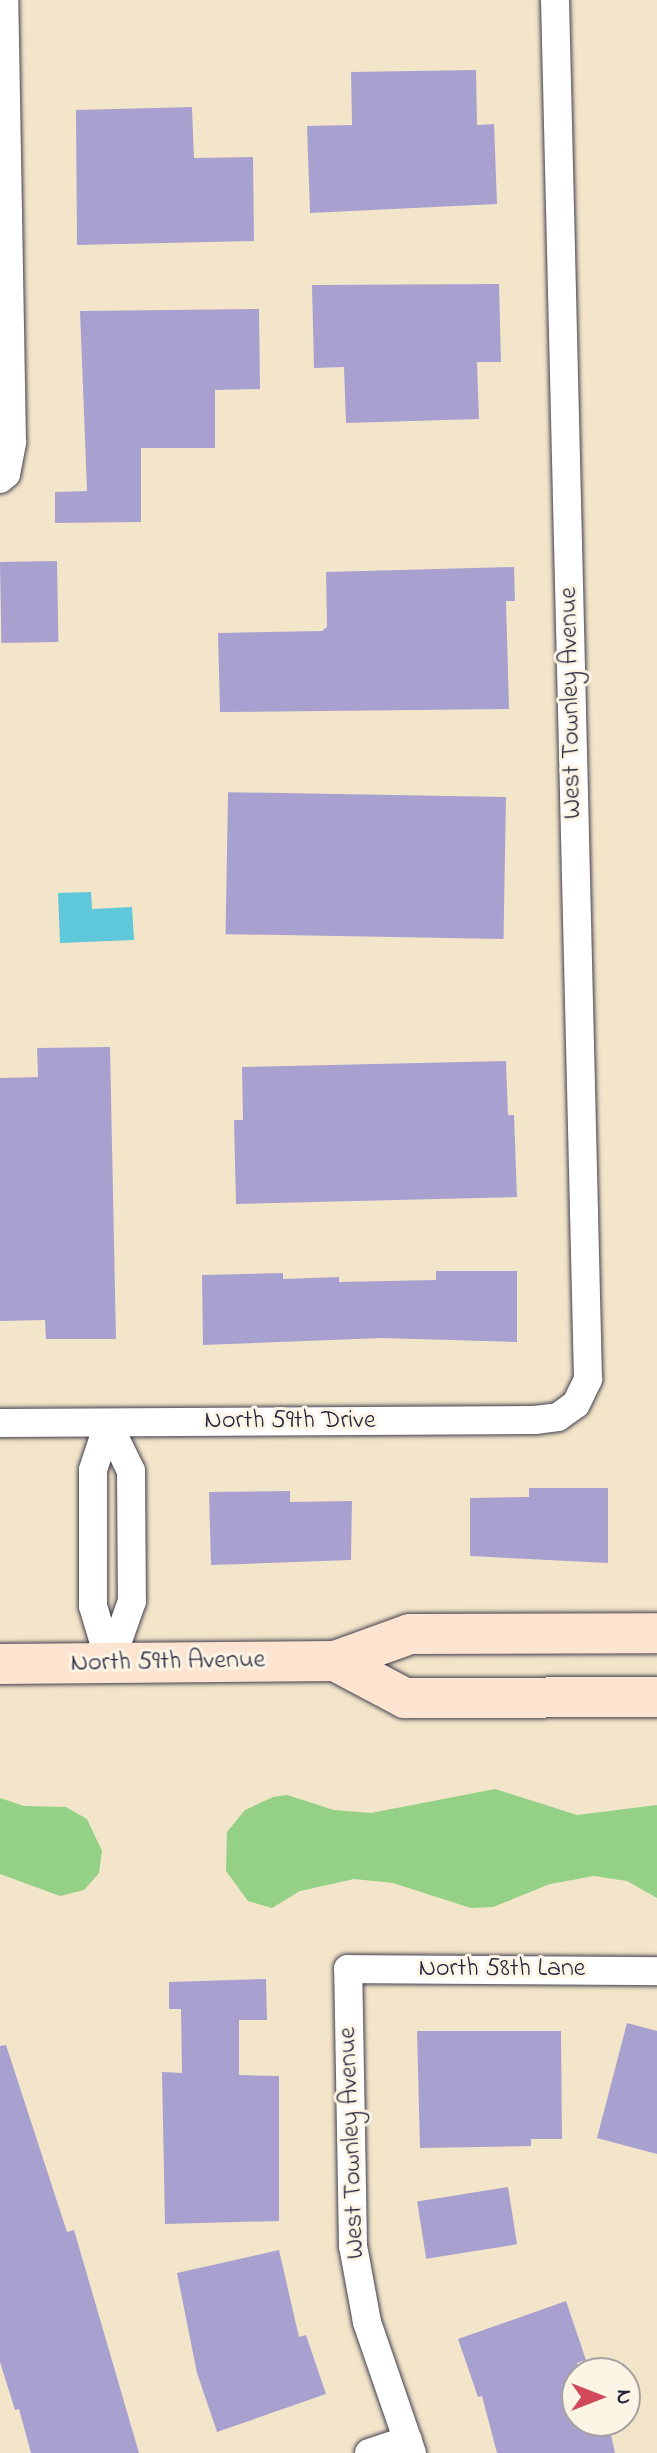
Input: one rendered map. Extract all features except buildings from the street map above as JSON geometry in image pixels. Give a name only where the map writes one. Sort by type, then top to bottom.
[{"type":"main road","name":"North 59th Avenue","points":[[0,1664],[335,1661],[410,1634],[657,1633]]},
{"type":"main road","name":"North 59th Avenue","points":[[335,1661],[405,1698],[657,1697]]},
{"type":"street","points":[[3,477],[12,442],[4,0]]},
{"type":"street","name":"West Townley Avenue","points":[[555,0],[589,1343],[588,1379],[576,1404]]},
{"type":"street","name":"North 59th Drive","points":[[0,1423],[535,1420],[558,1417],[576,1404]]},
{"type":"street","points":[[108,1424],[131,1471],[132,1572],[132,1609],[110,1663]]},
{"type":"street","points":[[108,1424],[93,1470],[93,1606],[110,1663]]},
{"type":"street","name":"West Townley Avenue","points":[[348,1969],[353,2246],[367,2322],[410,2447]]},
{"type":"street","name":"North 58th Lane","points":[[348,1969],[657,1971]]},
{"type":"street","points":[[369,2453],[410,2447]]},
{"type":"green space","points":[[495,1789],[577,1815],[657,1805],[657,1898],[627,1881],[594,1876],[550,1884],[493,1907],[471,1908],[393,1883],[354,1879],[300,1891],[272,1908],[248,1901],[226,1871],[227,1832],[245,1810],[273,1797],[287,1795],[334,1810],[371,1813]]},
{"type":"green space","points":[[0,1798],[24,1806],[66,1807],[87,1819],[102,1851],[99,1873],[84,1890],[60,1896],[0,1874]]},
{"type":"water","points":[[91,892],[92,909],[132,907],[134,940],[60,943],[58,893]]}]
